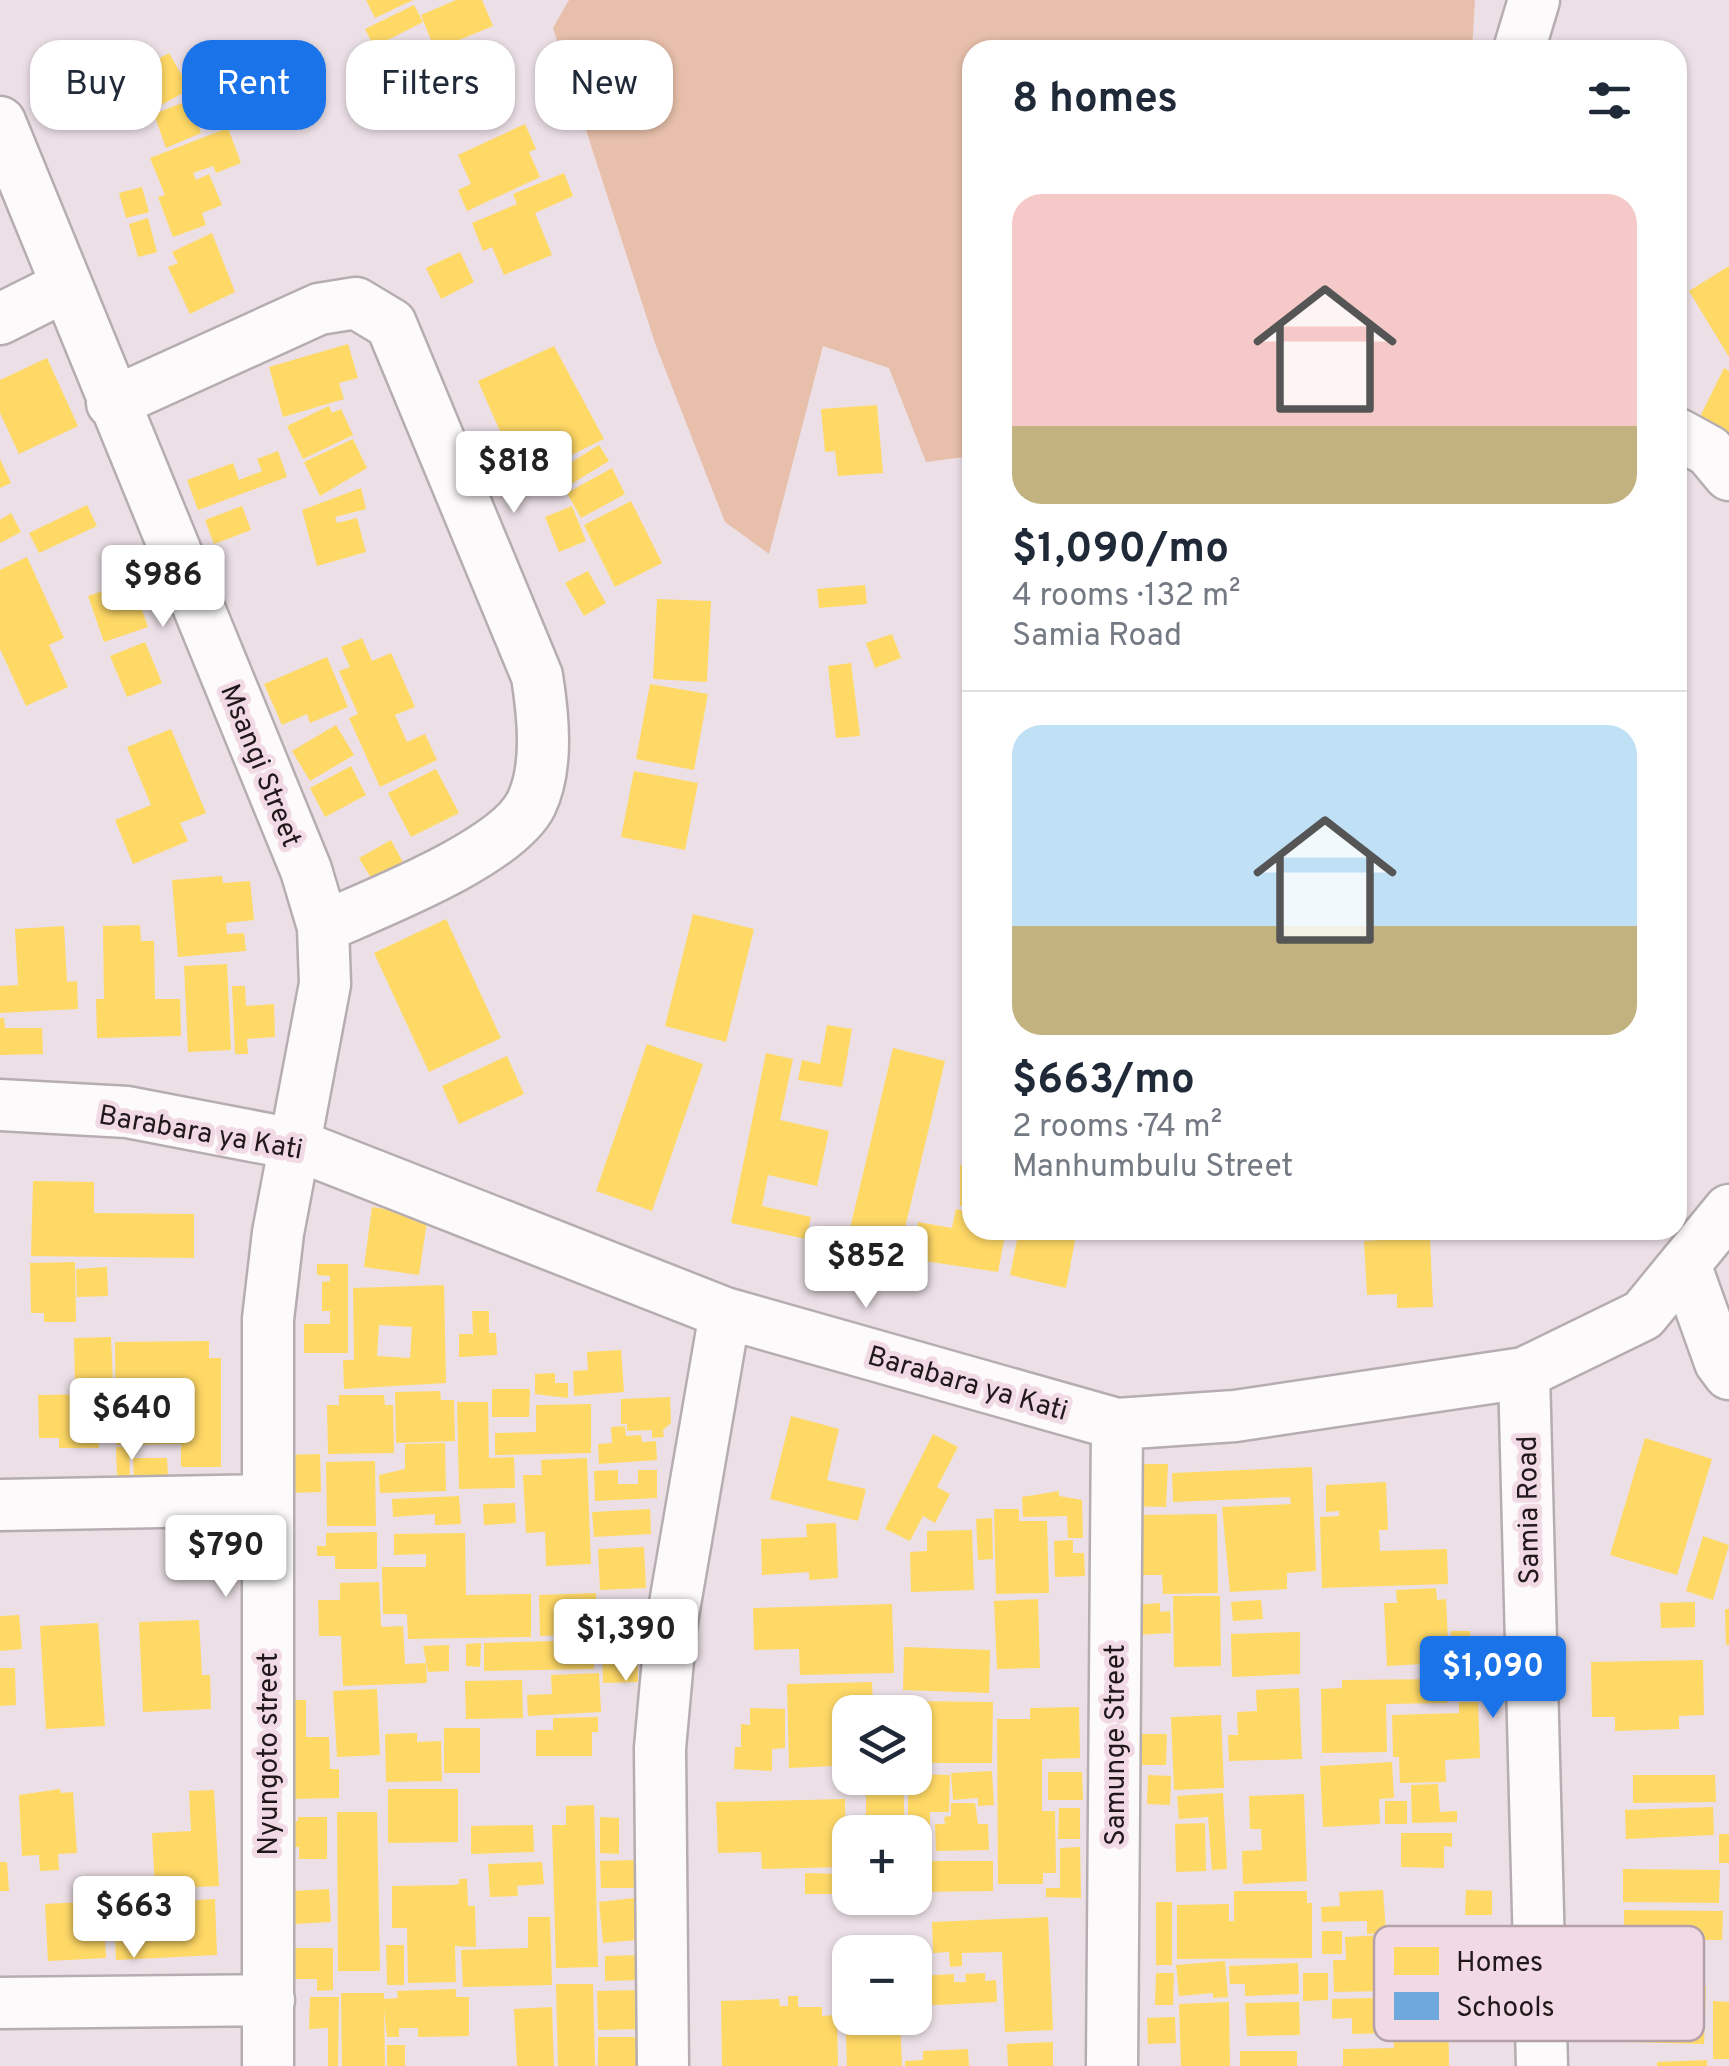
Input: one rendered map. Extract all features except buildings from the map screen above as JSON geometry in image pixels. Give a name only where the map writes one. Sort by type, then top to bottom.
[{"type":"street","points":[[1522,40],[1534,0]]},
{"type":"street","name":"Msangi Street","points":[[0,122],[64,287],[306,870],[323,928],[325,984],[294,1144]]},
{"type":"street","points":[[0,320],[64,287]]},
{"type":"street","points":[[112,403],[319,309],[356,303],[390,324],[538,676],[546,730],[530,805],[477,856],[323,928]]},
{"type":"street","points":[[1687,439],[1709,450],[1729,475]]},
{"type":"street","name":"Barabara ya Kati","points":[[0,1105],[127,1112],[294,1144],[725,1313],[1117,1424],[1234,1416],[1524,1374],[1643,1315],[1729,1210]]},
{"type":"street","name":"Nyungoto street","points":[[268,2066],[268,1319],[294,1144]]},
{"type":"street","points":[[1686,1264],[1720,1362],[1729,1374]]},
{"type":"street","points":[[663,2066],[662,1730],[671,1627],[725,1313]]},
{"type":"street","name":"Samia Road","points":[[1524,1374],[1538,1926]]},
{"type":"street","name":"Samunge Street","points":[[1112,2066],[1117,1424]]},
{"type":"street","points":[[0,1505],[265,1500]]},
{"type":"street","points":[[0,2003],[269,2000]]},
{"type":"street","name":"Samia Road","points":[[1541,2041],[1542,2066]]},
{"type":"shaded area","points":[[569,0],[1475,0],[1473,40],[962,40],[962,457],[926,462],[889,368],[823,346],[769,554],[725,522],[656,346],[586,130],[673,130],[673,40],[557,40],[553,28]]}]
